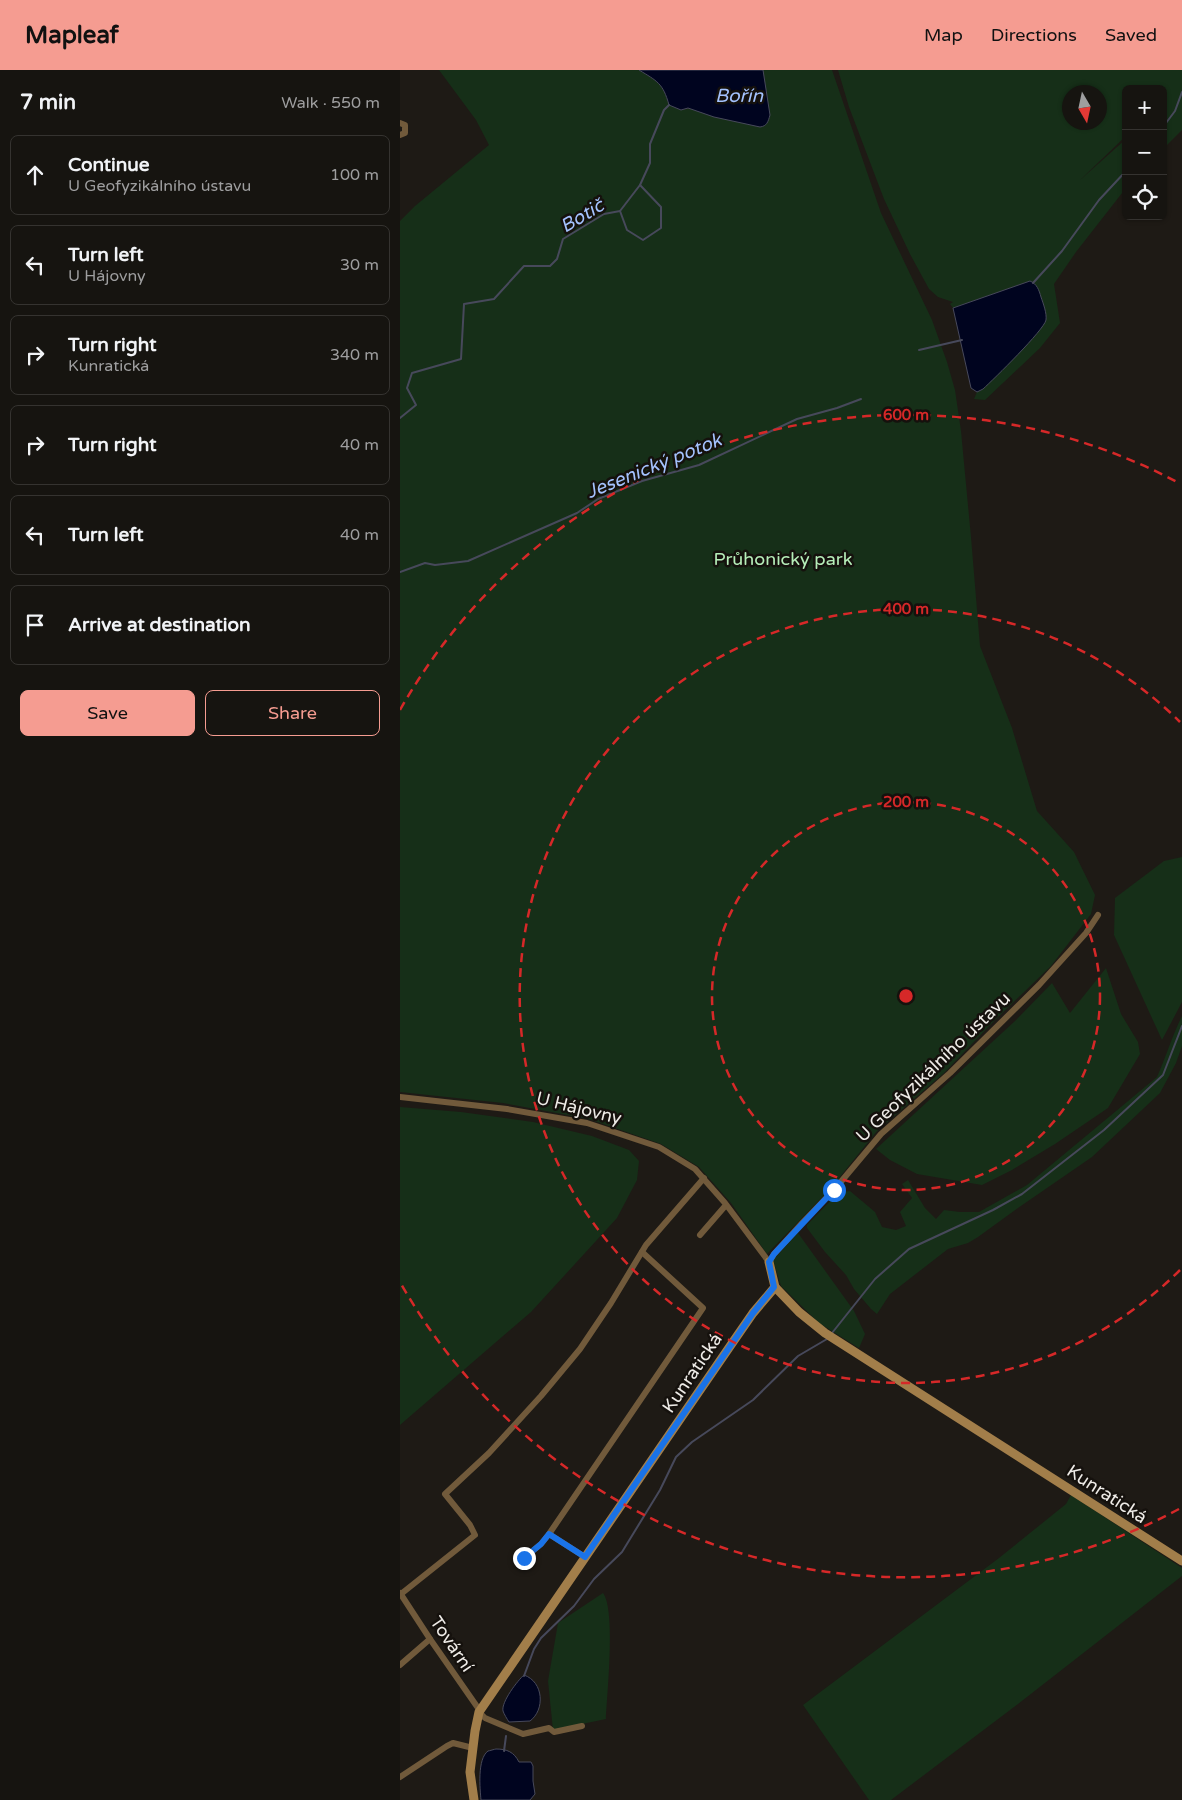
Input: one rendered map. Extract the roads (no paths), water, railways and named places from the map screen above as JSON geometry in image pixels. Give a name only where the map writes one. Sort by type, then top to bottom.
[{"type":"street","points":[[400,123],[405,125],[406,130],[400,136]]},
{"type":"street","name":"U Geofyzikálního ústavu","points":[[769,1262],[797,1228],[834,1190],[881,1134],[950,1074],[1039,985],[1086,933],[1098,915]]},
{"type":"street","name":"U Hájovny","points":[[400,1097],[506,1109],[587,1123],[659,1147],[696,1169],[704,1178],[769,1262],[774,1287]]},
{"type":"street","points":[[400,1593],[475,1535],[470,1525],[445,1494],[489,1454],[580,1349],[642,1252],[704,1178]]},
{"type":"street","points":[[700,1235],[726,1205]]},
{"type":"street","points":[[524,1558],[541,1544],[549,1534],[703,1308],[642,1252]]},
{"type":"street","name":"Kunratická","points":[[474,1800],[470,1772],[479,1712],[753,1313],[774,1287],[799,1312],[825,1332],[1182,1561]]},
{"type":"street","points":[[549,1534],[585,1557]]},
{"type":"street","name":"Tovární","points":[[400,1593],[479,1712]]},
{"type":"street","points":[[400,1665],[430,1639]]},
{"type":"street","points":[[479,1712],[485,1718],[523,1734],[548,1728],[554,1732],[582,1726]]},
{"type":"street","points":[[400,1776],[447,1746],[453,1744],[473,1748]]},
{"type":"water","name":"Bořín","points":[[639,70],[763,70],[770,115],[769,120],[766,125],[760,127],[714,117],[688,108],[681,110],[669,105],[662,87]]},
{"type":"water","points":[[1030,281],[1038,290],[1045,308],[1046,320],[1037,334],[1018,354],[983,389],[977,392],[971,388],[953,308]]},
{"type":"water","points":[[524,1675],[531,1679],[539,1690],[540,1703],[538,1710],[530,1721],[509,1722],[503,1707],[514,1686]]},
{"type":"water","points":[[496,1749],[510,1752],[519,1762],[531,1762],[535,1794],[530,1800],[481,1800],[480,1774],[482,1760],[488,1751]]},
{"type":"waterway","name":"Jesenický potok","points":[[1167,122],[1175,111],[1182,92]]},
{"type":"waterway","name":"Botič","points":[[400,418],[416,405],[407,388],[412,373],[461,359],[464,304],[494,299],[524,266],[550,266],[557,259],[563,239],[604,214],[620,211],[640,185],[650,163],[650,144],[664,110],[669,105]]},
{"type":"waterway","name":"Jesenický potok","points":[[1033,283],[1062,251],[1099,200],[1122,175]]},
{"type":"waterway","points":[[620,211],[627,230],[643,240],[661,228],[661,207],[640,185]]},
{"type":"waterway","name":"Jesenický potok","points":[[919,350],[962,340]]},
{"type":"waterway","name":"Jesenický potok","points":[[400,572],[425,563],[435,565],[468,561],[577,513],[598,499],[642,481],[699,465],[797,419],[861,399]]},
{"type":"waterway","points":[[832,1333],[875,1279],[909,1249],[993,1210],[1022,1194],[1104,1130],[1163,1075],[1182,1026]]},
{"type":"waterway","points":[[524,1676],[534,1649],[541,1638],[574,1606],[594,1579],[622,1552],[660,1490],[676,1457],[692,1442],[753,1400],[798,1356],[827,1339]]},
{"type":"waterway","points":[[504,1751],[506,1736]]},
{"type":"park label","name":"Průhonický park","points":[[783,559]]}]
